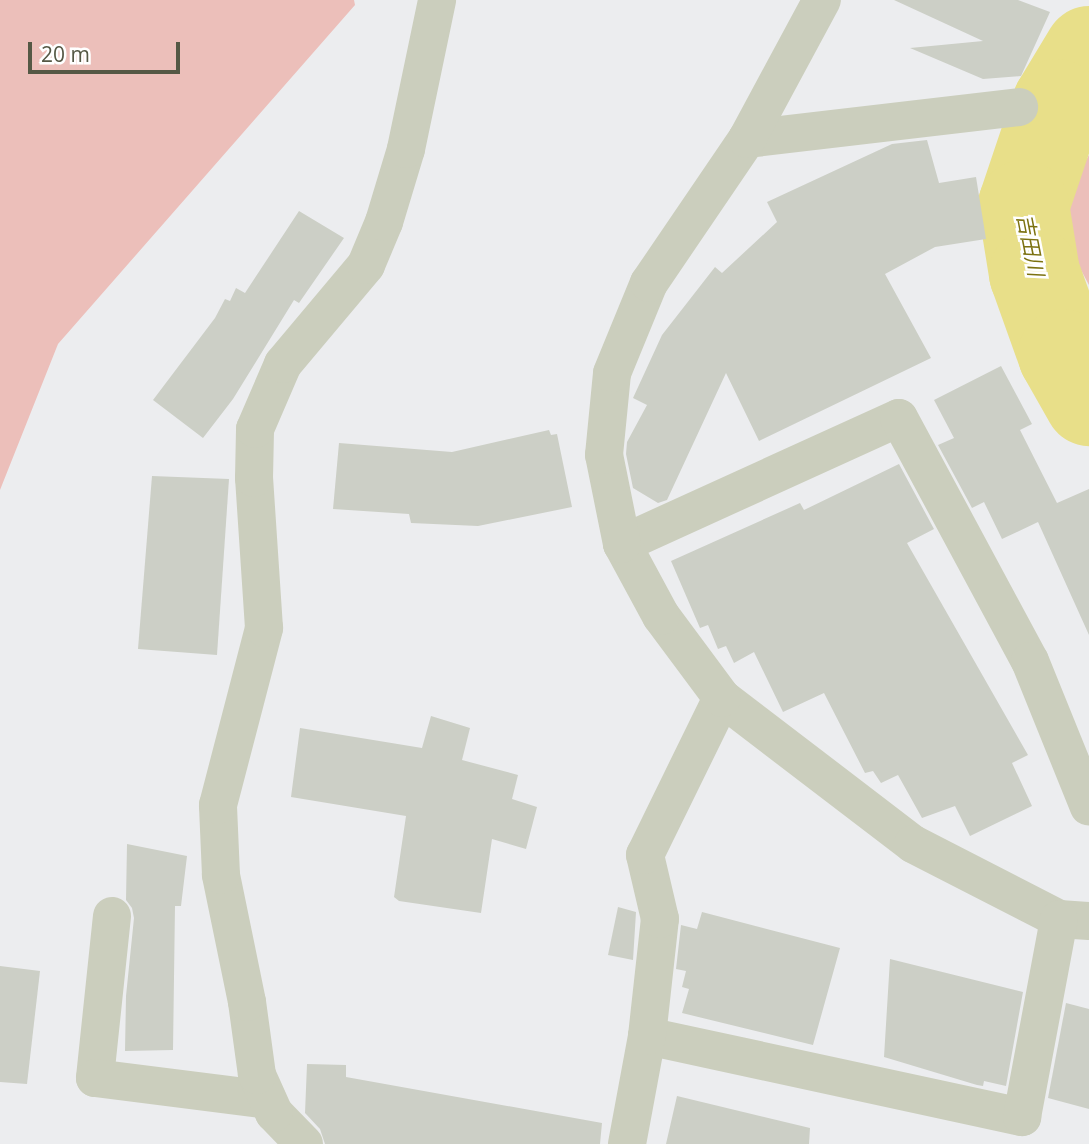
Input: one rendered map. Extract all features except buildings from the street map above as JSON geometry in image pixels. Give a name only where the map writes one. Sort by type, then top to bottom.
[{"type":"street","points":[[304,1144],[274,1113],[257,1074],[247,1002],[220,875],[218,805],[264,628],[254,478],[255,429],[283,363],[366,265],[384,222],[406,149],[437,0]]},
{"type":"street","points":[[647,1036],[1022,1116],[1074,920],[913,844],[722,698],[661,616],[622,544],[604,455],[612,373],[649,283],[747,139],[822,0]]},
{"type":"street","points":[[747,139],[1019,107]]},
{"type":"street","points":[[622,544],[899,418],[1030,661],[1089,807]]},
{"type":"street","points":[[627,1144],[647,1036],[660,919],[645,855],[722,698]]},
{"type":"street","points":[[112,916],[95,1078],[268,1100]]},
{"type":"shaded area","points":[[0,0],[354,0],[355,5],[58,344],[0,490]]},
{"type":"shaded area","points":[[1089,155],[1089,285],[1053,218]]},
{"type":"waterway","name":"吉田川","points":[[1089,51],[1057,104],[1023,205],[1034,273],[1063,354],[1089,400]]}]
